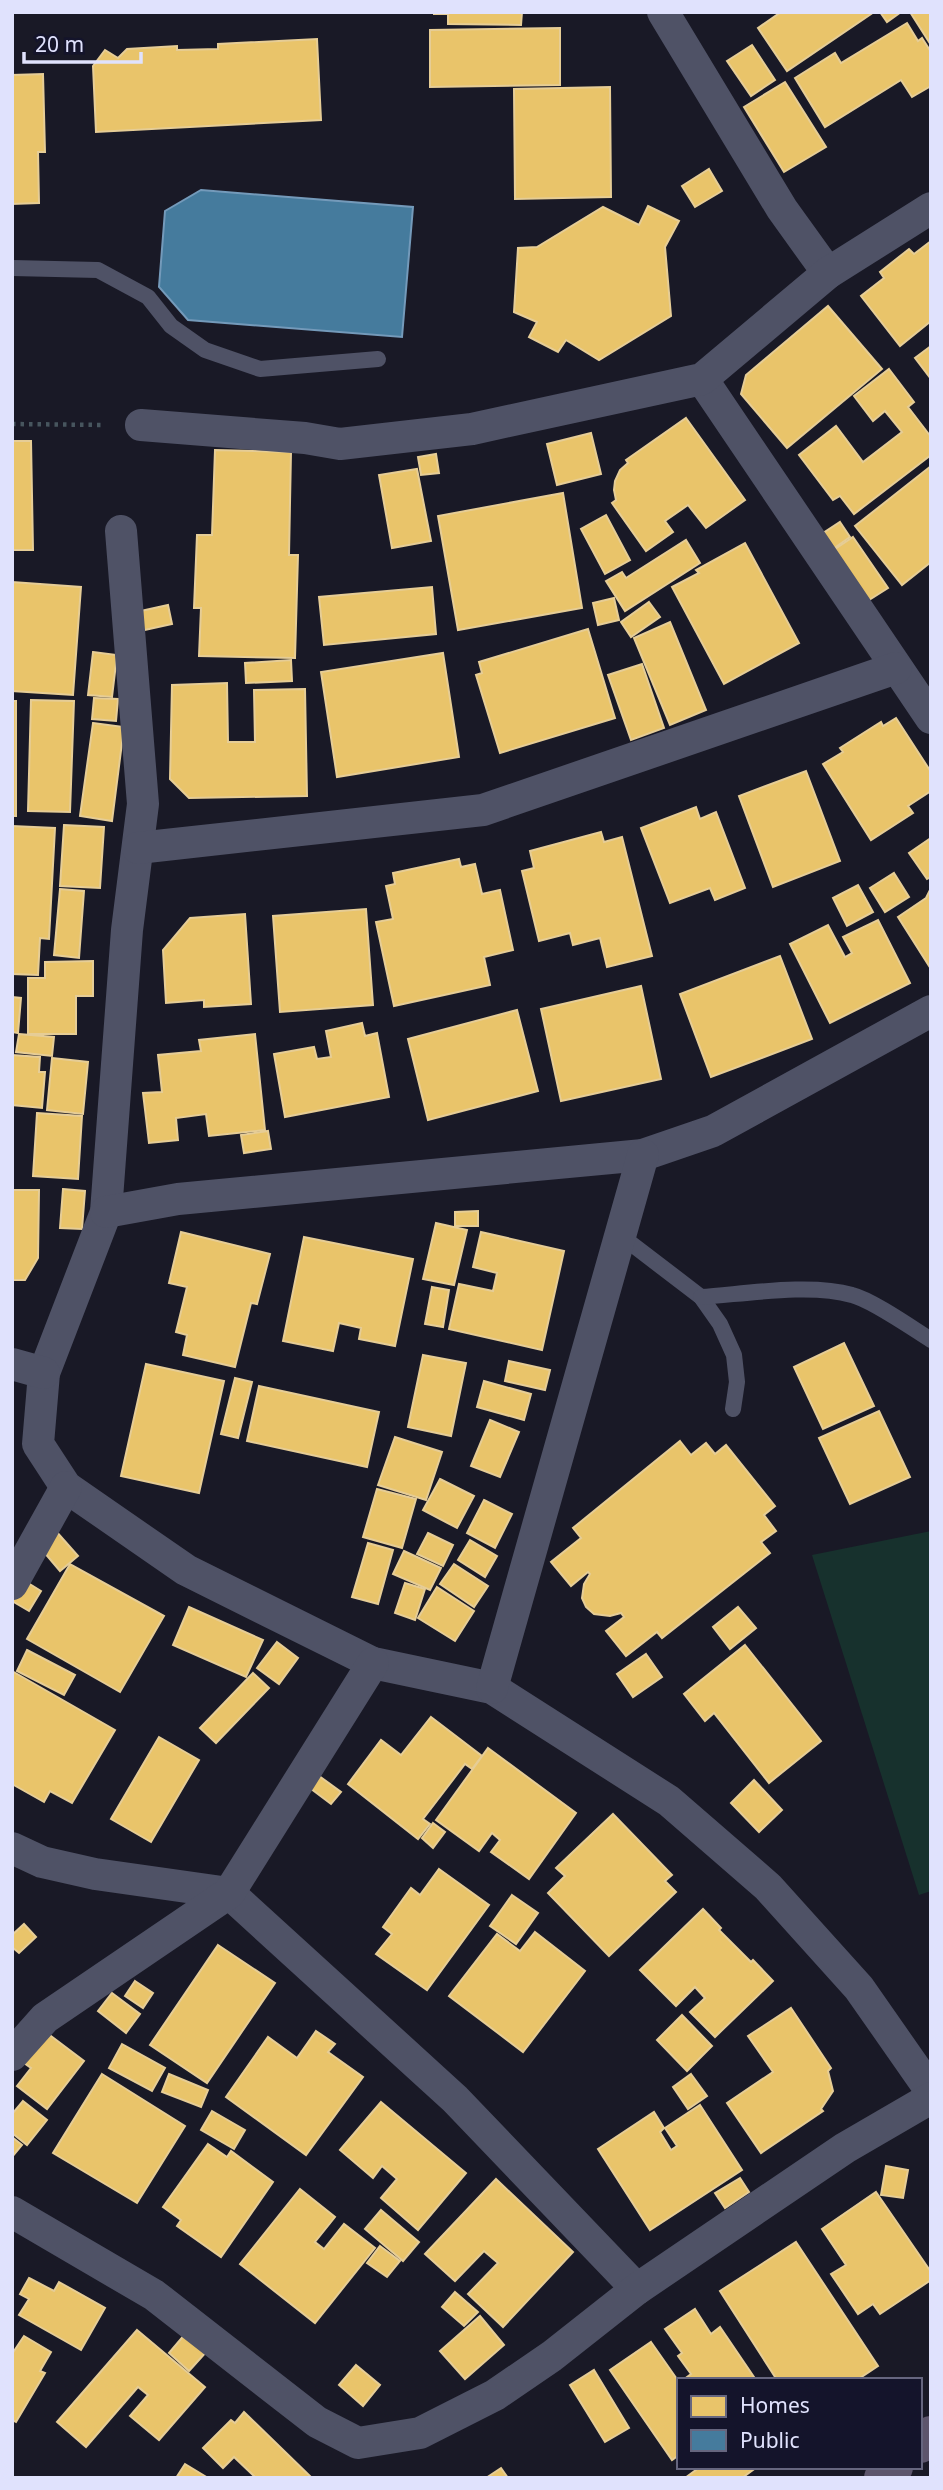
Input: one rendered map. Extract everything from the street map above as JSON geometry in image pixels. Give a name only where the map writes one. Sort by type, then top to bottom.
[{"type":"street","points":[[663,12],[782,209],[828,273]]},
{"type":"street","points":[[141,425],[304,438],[340,444],[472,429],[702,379],[828,273],[931,208]]},
{"type":"street","points":[[702,379],[931,718]]},
{"type":"street","points":[[121,531],[143,804],[127,930],[106,1212],[44,1373],[38,1444],[65,1487],[186,1570],[373,1663],[492,1688],[669,1801],[768,1887],[859,1988],[931,2091]]},
{"type":"street","points":[[138,848],[483,810],[897,668]]},
{"type":"street","points":[[106,1212],[178,1199],[643,1155],[713,1131],[931,1011]]},
{"type":"street","points":[[492,1688],[643,1155]]},
{"type":"street","points":[[12,1364],[44,1373]]},
{"type":"street","points":[[12,1584],[65,1487]]},
{"type":"street","points":[[12,2055],[45,2018],[229,1893],[373,1663]]},
{"type":"street","points":[[12,1848],[42,1862],[95,1874],[229,1893],[455,2099],[637,2289]]},
{"type":"street","points":[[12,2212],[154,2295],[317,2422],[358,2442],[420,2433],[495,2395],[552,2356],[637,2289],[845,2148],[931,2098]]},
{"type":"lane","points":[[12,268],[98,270],[148,297],[171,326],[205,350],[260,369],[378,359]]},
{"type":"lane","points":[[620,1235],[701,1297],[720,1324],[734,1355],[737,1382],[733,1409]]},
{"type":"lane","points":[[701,1297],[809,1290],[853,1295],[931,1340]]},
{"type":"path","points":[[12,424],[141,425]]},
{"type":"green space","points":[[931,1531],[931,1891],[919,1895],[812,1555]]},
{"type":"building: Homes","points":[[434,12],[522,12],[521,25],[448,24],[448,14]]},
{"type":"building: Homes","points":[[781,12],[874,12],[787,71],[758,28]]},
{"type":"building: Homes","points":[[880,12],[901,12],[887,22]]},
{"type":"building: Homes","points":[[910,12],[931,12],[931,45]]},
{"type":"building: Homes","points":[[907,23],[918,41],[922,38],[931,52],[931,86],[912,97],[901,80],[825,127],[795,78],[835,53],[841,63]]},
{"type":"building: Homes","points":[[560,28],[560,85],[430,87],[430,30]]},
{"type":"building: Homes","points":[[317,39],[321,120],[96,132],[93,66],[105,50],[118,58],[127,49],[177,46],[177,50],[218,49],[218,44]]},
{"type":"building: Homes","points":[[752,45],[775,80],[751,96],[727,61]]},
{"type":"building: Homes","points":[[43,74],[45,152],[38,152],[39,203],[12,204],[12,75]]},
{"type":"building: Homes","points":[[785,82],[826,147],[784,172],[744,107]]},
{"type":"building: Homes","points":[[610,87],[611,197],[515,199],[514,89]]},
{"type":"building: Homes","points":[[709,169],[722,191],[695,207],[682,186]]},
{"type":"building: Homes","points":[[648,206],[679,221],[665,247],[671,316],[599,360],[566,340],[558,352],[529,337],[537,322],[514,312],[518,248],[537,247],[603,207],[639,225]]},
{"type":"building: Homes","points":[[931,241],[931,321],[900,346],[861,296],[884,278],[880,272],[909,249],[914,254]]},
{"type":"building: Homes","points":[[828,306],[882,369],[787,448],[741,394],[746,375]]},
{"type":"building: Homes","points":[[931,346],[931,379],[915,358]]},
{"type":"building: Homes","points":[[889,369],[914,402],[908,407],[931,437],[931,455],[854,514],[840,496],[833,500],[799,455],[836,426],[863,462],[902,432],[885,411],[873,421],[854,396]]},
{"type":"building: Homes","points":[[686,418],[745,500],[706,528],[688,505],[665,521],[673,532],[646,551],[612,503],[616,500],[615,481],[620,470],[628,463],[626,460]]},
{"type":"building: Homes","points":[[591,433],[601,474],[557,485],[547,444]]},
{"type":"building: Homes","points":[[12,441],[31,441],[33,550],[12,550]]},
{"type":"building: Homes","points":[[215,450],[291,452],[289,555],[298,555],[295,658],[199,656],[201,608],[194,608],[197,535],[212,535]]},
{"type":"building: Homes","points":[[436,454],[439,473],[421,475],[418,457]]},
{"type":"building: Homes","points":[[931,466],[931,562],[902,585],[855,526]]},
{"type":"building: Homes","points":[[417,469],[431,541],[392,548],[379,475]]},
{"type":"building: Homes","points":[[563,493],[582,608],[458,630],[438,516]]},
{"type":"building: Homes","points":[[606,515],[630,560],[605,574],[581,529]]},
{"type":"building: Homes","points":[[840,522],[850,537],[833,549],[823,533]]},
{"type":"building: Homes","points":[[853,537],[888,588],[866,602],[832,551]]},
{"type":"building: Homes","points":[[686,540],[700,563],[625,611],[606,581],[622,572],[626,578]]},
{"type":"building: Homes","points":[[745,543],[799,643],[724,684],[672,587],[699,573],[696,570]]},
{"type":"building: Homes","points":[[12,582],[81,587],[73,695],[12,691]]},
{"type":"building: Homes","points":[[432,587],[436,634],[324,645],[319,597]]},
{"type":"building: Homes","points":[[614,598],[619,620],[598,625],[593,603]]},
{"type":"building: Homes","points":[[649,602],[660,617],[631,637],[621,622]]},
{"type":"building: Homes","points":[[168,605],[172,624],[140,631],[136,612]]},
{"type":"building: Homes","points":[[670,622],[706,710],[670,725],[634,638]]},
{"type":"building: Homes","points":[[588,629],[615,718],[500,753],[476,675],[482,673],[479,662]]},
{"type":"building: Homes","points":[[93,652],[117,655],[112,697],[88,695]]},
{"type":"building: Homes","points":[[443,653],[459,757],[337,777],[321,672]]},
{"type":"building: Homes","points":[[291,660],[292,681],[246,683],[245,663]]},
{"type":"building: Homes","points":[[642,664],[664,728],[631,740],[608,675]]},
{"type":"building: Homes","points":[[227,683],[228,742],[255,742],[254,690],[305,689],[307,796],[189,798],[170,779],[172,685]]},
{"type":"building: Homes","points":[[94,698],[118,699],[116,721],[92,719]]},
{"type":"building: Homes","points":[[31,700],[74,701],[70,812],[28,811]]},
{"type":"building: Homes","points":[[12,701],[16,701],[16,816],[12,816]]},
{"type":"building: Homes","points":[[896,718],[931,772],[931,791],[908,806],[913,813],[871,840],[823,764],[843,752],[840,748],[881,722],[883,726]]},
{"type":"building: Homes","points":[[93,723],[124,727],[112,821],[80,816]]},
{"type":"building: Homes","points":[[806,771],[840,861],[773,887],[739,796]]},
{"type":"building: Homes","points":[[696,807],[700,819],[716,812],[745,888],[715,900],[710,888],[670,903],[641,828]]},
{"type":"building: Homes","points":[[64,825],[104,827],[100,888],[60,886]]},
{"type":"building: Homes","points":[[12,826],[55,828],[49,939],[40,938],[38,975],[12,974]]},
{"type":"building: Homes","points":[[601,832],[604,842],[622,837],[652,956],[607,967],[600,938],[573,945],[570,933],[539,941],[522,871],[534,868],[530,851]]},
{"type":"building: Homes","points":[[931,838],[931,877],[927,879],[909,853]]},
{"type":"building: Homes","points":[[459,859],[461,867],[475,864],[482,894],[500,890],[513,950],[484,957],[490,985],[394,1006],[376,922],[393,919],[386,886],[395,884],[393,873]]},
{"type":"building: Homes","points":[[894,873],[909,897],[885,912],[870,888]]},
{"type":"building: Homes","points":[[858,885],[873,912],[847,926],[833,898]]},
{"type":"building: Homes","points":[[931,888],[931,969],[898,917],[926,898]]},
{"type":"building: Homes","points":[[60,889],[84,891],[79,958],[54,955]]},
{"type":"building: Homes","points":[[366,909],[373,1005],[280,1012],[273,916]]},
{"type":"building: Homes","points":[[245,914],[251,1004],[204,1007],[204,1000],[166,1003],[163,950],[190,918]]},
{"type":"building: Homes","points":[[878,920],[910,983],[830,1023],[790,944],[828,925],[845,957],[852,953],[843,937]]},
{"type":"building: Homes","points":[[780,956],[812,1039],[711,1077],[680,994]]},
{"type":"building: Homes","points":[[93,961],[93,996],[76,996],[76,1034],[28,1034],[28,978],[45,978],[45,962]]},
{"type":"building: Homes","points":[[641,986],[661,1079],[561,1101],[541,1009]]},
{"type":"building: Homes","points":[[12,997],[21,998],[18,1033],[12,1032]]},
{"type":"building: Homes","points":[[517,1010],[538,1091],[428,1120],[408,1039]]},
{"type":"building: Homes","points":[[362,1023],[365,1036],[377,1033],[389,1097],[285,1117],[274,1054],[314,1047],[317,1059],[331,1057],[326,1031]]},
{"type":"building: Homes","points":[[19,1034],[54,1037],[52,1056],[16,1052]]},
{"type":"building: Homes","points":[[255,1034],[265,1130],[209,1136],[206,1114],[176,1118],[178,1140],[149,1143],[143,1093],[162,1092],[158,1055],[201,1051],[199,1040]]},
{"type":"building: Homes","points":[[12,1055],[40,1057],[39,1072],[45,1072],[42,1108],[12,1105]]},
{"type":"building: Homes","points":[[52,1058],[88,1062],[83,1114],[47,1110]]},
{"type":"building: Homes","points":[[37,1113],[82,1116],[78,1179],[33,1176]]},
{"type":"building: Homes","points":[[268,1131],[271,1149],[244,1153],[241,1135]]},
{"type":"building: Homes","points":[[63,1189],[85,1191],[82,1229],[60,1228]]},
{"type":"building: Homes","points":[[12,1190],[39,1190],[38,1258],[25,1280],[12,1280]]},
{"type":"building: Homes","points":[[478,1211],[478,1226],[455,1226],[455,1212]]},
{"type":"building: Homes","points":[[436,1223],[467,1230],[454,1285],[423,1279]]},
{"type":"building: Homes","points":[[181,1232],[270,1254],[257,1304],[251,1303],[235,1367],[183,1355],[187,1335],[176,1332],[187,1287],[169,1283]]},
{"type":"building: Homes","points":[[481,1232],[564,1251],[542,1350],[449,1329],[459,1284],[493,1291],[497,1273],[473,1267]]},
{"type":"building: Homes","points":[[304,1237],[413,1259],[395,1346],[359,1339],[361,1328],[339,1323],[333,1351],[283,1341]]},
{"type":"building: Homes","points":[[432,1287],[449,1290],[443,1327],[425,1324]]},
{"type":"building: Homes","points":[[844,1343],[874,1406],[823,1429],[794,1367]]},
{"type":"building: Homes","points":[[423,1355],[466,1363],[451,1436],[408,1427]]},
{"type":"building: Homes","points":[[509,1361],[550,1370],[545,1390],[505,1381]]},
{"type":"building: Homes","points":[[146,1364],[224,1381],[199,1493],[121,1476]]},
{"type":"building: Homes","points":[[235,1378],[252,1382],[238,1438],[221,1434]]},
{"type":"building: Homes","points":[[484,1381],[531,1394],[524,1420],[477,1407]]},
{"type":"building: Homes","points":[[259,1386],[379,1412],[367,1467],[247,1441]]},
{"type":"building: Homes","points":[[879,1411],[910,1477],[850,1504],[819,1438]]},
{"type":"building: Homes","points":[[490,1420],[519,1432],[500,1477],[471,1466]]},
{"type":"building: Homes","points":[[395,1437],[442,1452],[426,1500],[378,1485]]},
{"type":"building: Homes","points":[[680,1441],[691,1455],[706,1443],[715,1454],[726,1445],[775,1506],[764,1515],[776,1531],[761,1542],[770,1553],[662,1638],[657,1632],[626,1656],[606,1631],[624,1617],[621,1613],[610,1616],[594,1614],[586,1607],[582,1598],[584,1584],[590,1574],[588,1572],[571,1586],[551,1562],[581,1538],[573,1528]]},
{"type":"building: Homes","points":[[440,1479],[474,1496],[457,1528],[423,1510]]},
{"type":"building: Homes","points":[[377,1489],[416,1499],[402,1548],[363,1537]]},
{"type":"building: Homes","points":[[484,1500],[512,1514],[495,1548],[467,1533]]},
{"type":"building: Homes","points":[[55,1530],[78,1556],[60,1571],[38,1545]]},
{"type":"building: Homes","points":[[428,1533],[453,1545],[443,1566],[417,1554]]},
{"type":"building: Homes","points":[[470,1540],[497,1556],[485,1577],[458,1560]]},
{"type":"building: Homes","points":[[368,1543],[393,1550],[378,1604],[352,1597]]},
{"type":"building: Homes","points":[[404,1551],[441,1568],[430,1590],[393,1574]]},
{"type":"building: Homes","points":[[70,1564],[164,1616],[120,1692],[27,1639]]},
{"type":"building: Homes","points":[[454,1564],[488,1586],[474,1607],[440,1584]]},
{"type":"building: Homes","points":[[20,1578],[41,1591],[29,1611],[12,1601],[12,1591]]},
{"type":"building: Homes","points":[[405,1583],[425,1589],[415,1620],[395,1613]]},
{"type":"building: Homes","points":[[437,1587],[474,1611],[455,1641],[418,1618]]},
{"type":"building: Homes","points":[[189,1607],[263,1640],[246,1677],[173,1645]]},
{"type":"building: Homes","points":[[738,1607],[756,1628],[730,1649],[713,1627]]},
{"type":"building: Homes","points":[[277,1642],[298,1658],[279,1684],[257,1668]]},
{"type":"building: Homes","points":[[745,1645],[821,1741],[769,1783],[714,1713],[705,1721],[684,1694]]},
{"type":"building: Homes","points":[[27,1650],[75,1675],[64,1695],[17,1671]]},
{"type":"building: Homes","points":[[646,1654],[662,1677],[633,1697],[617,1674]]},
{"type":"building: Homes","points":[[12,1671],[115,1730],[72,1803],[50,1791],[44,1802],[12,1784]]},
{"type":"building: Homes","points":[[253,1673],[269,1688],[216,1743],[200,1728]]},
{"type":"building: Homes","points":[[431,1717],[482,1756],[472,1769],[465,1764],[423,1819],[430,1824],[418,1839],[348,1784],[381,1740],[401,1755]]},
{"type":"building: Homes","points":[[159,1737],[199,1760],[151,1842],[111,1819]]},
{"type":"building: Homes","points":[[488,1748],[576,1813],[529,1879],[491,1852],[500,1840],[492,1833],[479,1851],[436,1820]]},
{"type":"building: Homes","points":[[315,1773],[341,1792],[331,1804],[306,1785]]},
{"type":"building: Homes","points":[[754,1780],[782,1810],[759,1832],[731,1803]]},
{"type":"building: Homes","points":[[613,1814],[672,1875],[665,1881],[676,1892],[609,1956],[548,1893],[565,1876],[556,1868]]},
{"type":"building: Homes","points":[[433,1823],[445,1832],[433,1848],[422,1838]]},
{"type":"building: Homes","points":[[439,1869],[489,1905],[427,1990],[376,1954],[392,1934],[383,1927],[411,1888],[420,1895]]},
{"type":"building: Homes","points":[[512,1895],[538,1913],[516,1944],[490,1926]]},
{"type":"building: Homes","points":[[703,1909],[721,1928],[719,1930],[773,1981],[715,2037],[690,2012],[705,1998],[695,1987],[676,2006],[640,1970]]},
{"type":"building: Homes","points":[[24,1924],[36,1937],[19,1953],[12,1947],[12,1935]]},
{"type":"building: Homes","points":[[535,1932],[585,1971],[523,2052],[449,1996],[497,1934],[520,1951]]},
{"type":"building: Homes","points":[[218,1945],[275,1983],[207,2083],[150,2045]]},
{"type":"building: Homes","points":[[135,1981],[153,1993],[143,2008],[125,1996]]},
{"type":"building: Homes","points":[[112,1993],[140,2014],[126,2033],[98,2011]]},
{"type":"building: Homes","points":[[791,2008],[831,2068],[828,2071],[833,2091],[821,2109],[823,2111],[761,2153],[727,2103],[773,2072],[748,2036]]},
{"type":"building: Homes","points":[[682,2015],[712,2046],[687,2071],[657,2040]]},
{"type":"building: Homes","points":[[316,2031],[335,2044],[328,2052],[363,2077],[306,2155],[226,2097],[268,2037],[297,2058]]},
{"type":"building: Homes","points":[[47,2033],[84,2061],[47,2109],[17,2086],[31,2068],[24,2063]]},
{"type":"building: Homes","points":[[122,2044],[165,2068],[152,2091],[109,2068]]},
{"type":"building: Homes","points":[[102,2074],[185,2126],[137,2203],[53,2153]]},
{"type":"building: Homes","points":[[169,2074],[208,2090],[201,2107],[162,2092]]},
{"type":"building: Homes","points":[[691,2074],[707,2096],[688,2109],[673,2087]]},
{"type":"building: Homes","points":[[23,2101],[47,2120],[27,2145],[12,2133],[12,2114]]},
{"type":"building: Homes","points":[[381,2102],[466,2173],[418,2230],[381,2198],[397,2179],[382,2166],[373,2178],[340,2150]]},
{"type":"building: Homes","points":[[700,2105],[742,2170],[650,2230],[598,2149],[654,2112],[664,2128],[660,2132],[671,2150],[677,2146],[665,2128]]},
{"type":"building: Homes","points":[[212,2111],[245,2130],[234,2149],[201,2130]]},
{"type":"building: Homes","points":[[12,2137],[22,2145],[12,2157]]},
{"type":"building: Homes","points":[[208,2144],[227,2157],[231,2151],[273,2182],[221,2257],[177,2226],[181,2220],[163,2207]]},
{"type":"building: Homes","points":[[886,2166],[908,2170],[903,2198],[881,2195]]},
{"type":"building: Homes","points":[[740,2178],[749,2192],[725,2208],[715,2193]]},
{"type":"building: Homes","points":[[496,2179],[573,2252],[503,2327],[468,2294],[498,2263],[484,2251],[455,2281],[425,2254]]},
{"type":"building: Homes","points":[[300,2189],[335,2217],[315,2242],[324,2249],[344,2224],[375,2248],[315,2323],[240,2264]]},
{"type":"building: Homes","points":[[876,2192],[931,2272],[931,2280],[880,2314],[873,2304],[858,2314],[831,2274],[846,2265],[822,2229]]},
{"type":"building: Homes","points":[[381,2210],[419,2242],[403,2261],[365,2229]]},
{"type":"building: Homes","points":[[796,2242],[878,2366],[860,2378],[776,2378],[720,2291]]},
{"type":"building: Homes","points":[[380,2246],[400,2261],[387,2277],[367,2263]]},
{"type":"building: Homes","points":[[29,2278],[54,2291],[59,2282],[105,2308],[81,2350],[19,2315],[29,2299],[20,2294]]},
{"type":"building: Homes","points":[[455,2292],[478,2312],[464,2326],[442,2307]]},
{"type":"building: Homes","points":[[695,2309],[711,2334],[720,2327],[755,2378],[686,2378],[691,2374],[678,2356],[682,2353],[665,2329]]},
{"type":"building: Homes","points":[[480,2316],[504,2345],[465,2379],[440,2351]]},
{"type":"building: Homes","points":[[137,2330],[205,2387],[159,2440],[130,2416],[148,2395],[138,2387],[86,2447],[57,2422]]},
{"type":"building: Homes","points":[[186,2333],[207,2351],[189,2371],[169,2353]]},
{"type":"building: Homes","points":[[24,2336],[51,2352],[40,2371],[45,2373],[16,2422],[12,2420],[12,2354]]},
{"type":"building: Homes","points":[[651,2342],[677,2379],[677,2456],[672,2460],[610,2370]]},
{"type":"building: Homes","points":[[356,2365],[380,2385],[363,2406],[339,2385]]},
{"type":"building: Homes","points":[[594,2370],[629,2428],[605,2442],[570,2385]]},
{"type":"building: Homes","points":[[244,2412],[312,2478],[256,2478],[234,2457],[223,2468],[203,2448],[231,2420],[235,2423]]},
{"type":"building: Homes","points":[[185,2464],[208,2478],[176,2478]]},
{"type":"building: Homes","points":[[501,2468],[508,2478],[486,2478]]},
{"type":"building: Homes","points":[[697,2469],[754,2469],[742,2478],[685,2478]]},
{"type":"building: Public","points":[[201,190],[413,207],[402,337],[188,320],[159,287],[165,211]]}]
